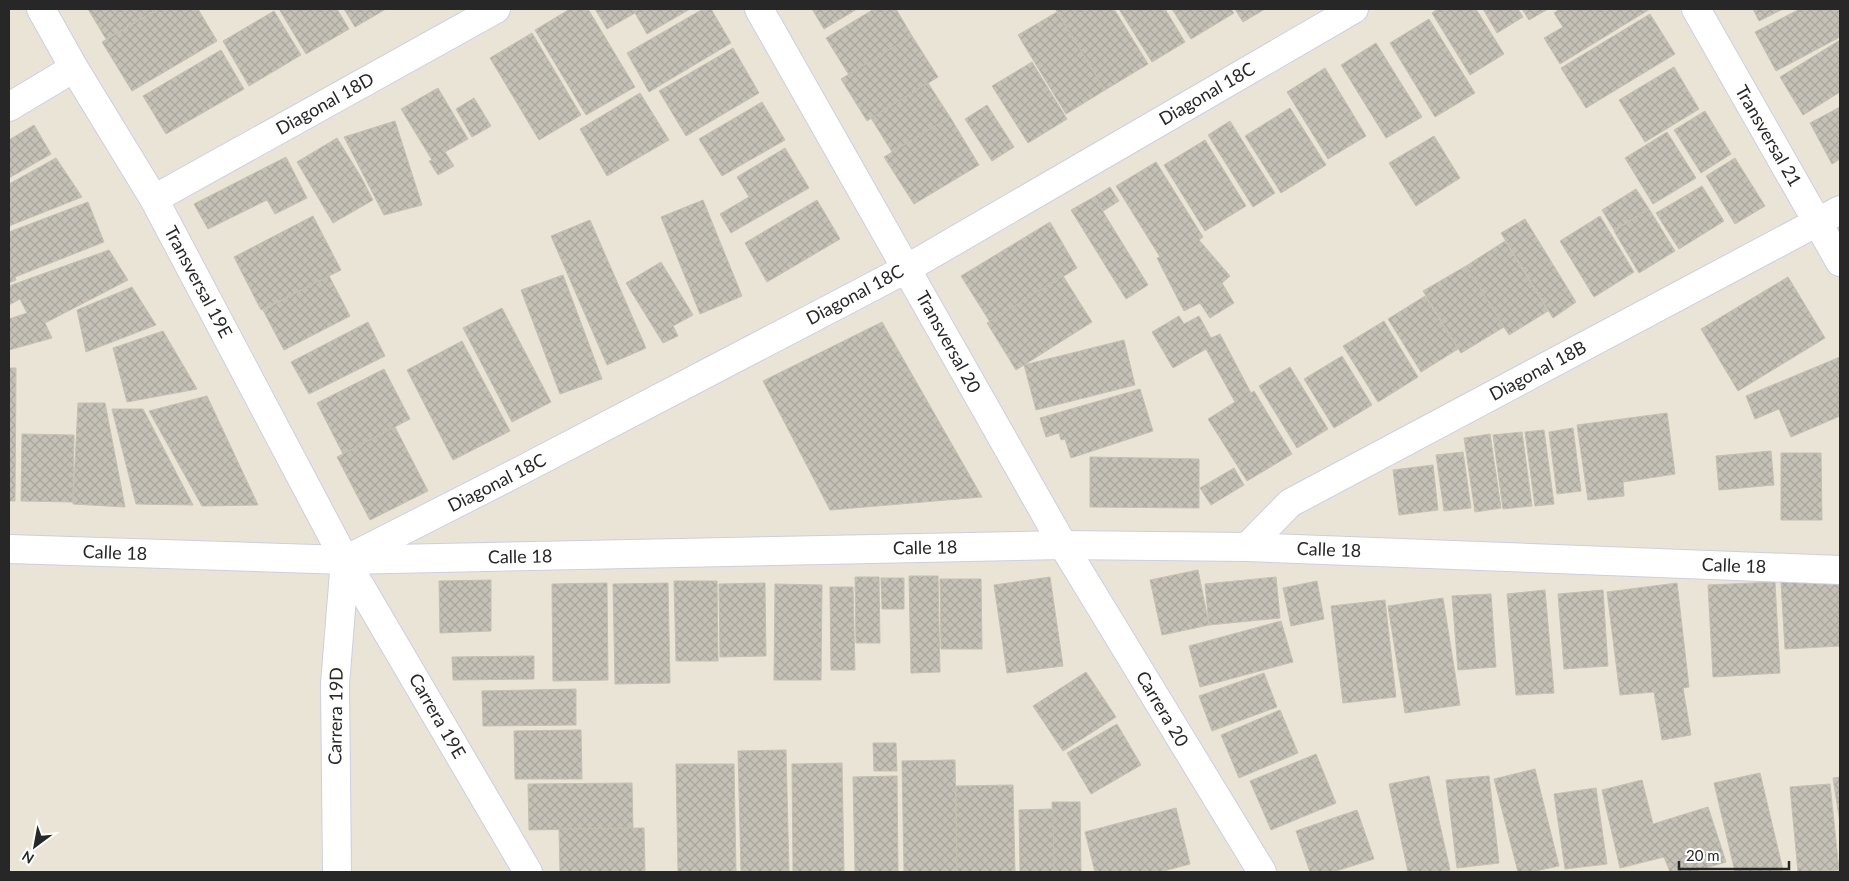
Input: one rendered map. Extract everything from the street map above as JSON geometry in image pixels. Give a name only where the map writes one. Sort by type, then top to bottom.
[{"type":"street","name":"Transversal 19E","points":[[41,9],[74,68],[154,199],[345,560]]},
{"type":"street","name":"Diagonal 18D","points":[[154,199],[496,9]]},
{"type":"street","name":"Transversal 20","points":[[759,9],[1063,545]]},
{"type":"street","name":"Diagonal 18C","points":[[345,560],[518,472],[906,269],[1354,9]]},
{"type":"street","name":"Transversal 21","points":[[1696,9],[1829,216],[1840,262]]},
{"type":"street","points":[[9,107],[74,68]]},
{"type":"street","name":"Diagonal 18B","points":[[1247,547],[1290,503],[1829,216]]},
{"type":"street","name":"Calle 18","points":[[9,549],[345,560],[1063,545],[1247,547],[1840,570]]},
{"type":"street","name":"Carrera 20","points":[[1063,545],[1262,872]]},
{"type":"street","name":"Carrera 19D","points":[[337,872],[335,684],[345,560]]},
{"type":"street","name":"Carrera 19E","points":[[345,560],[528,872]]},
{"type":"building","points":[[88,9],[158,9],[106,39]]},
{"type":"building","points":[[158,9],[198,9],[217,41],[132,91],[102,42]]},
{"type":"building","points":[[279,9],[337,9],[349,29],[306,54]]},
{"type":"building","points":[[344,9],[386,9],[355,27]]},
{"type":"building","points":[[570,9],[588,9],[635,87],[586,115],[535,30]]},
{"type":"building","points":[[595,9],[690,9],[647,34],[635,13],[607,29]]},
{"type":"building","points":[[703,9],[711,9],[731,43],[649,92],[627,53]]},
{"type":"building","points":[[812,9],[857,9],[824,29]]},
{"type":"building","points":[[874,9],[896,9],[912,36],[849,75],[826,38]]},
{"type":"building","points":[[1114,9],[1148,64],[1105,90],[1056,10]]},
{"type":"building","points":[[1119,9],[1165,9],[1185,42],[1152,62]]},
{"type":"building","points":[[1172,9],[1231,9],[1234,13],[1191,39]]},
{"type":"building","points":[[1235,9],[1265,9],[1243,22]]},
{"type":"building","points":[[1438,9],[1476,9],[1504,54],[1470,75],[1432,13]]},
{"type":"building","points":[[1483,9],[1518,9],[1523,17],[1497,33]]},
{"type":"building","points":[[1522,9],[1548,9],[1529,20]]},
{"type":"building","points":[[1560,9],[1650,9],[1560,64],[1544,38],[1563,27],[1554,13]]},
{"type":"building","points":[[1753,9],[1783,9],[1759,21]]},
{"type":"building","points":[[1800,9],[1840,9],[1840,37],[1776,71],[1755,32]]},
{"type":"building","points":[[274,11],[301,55],[249,86],[223,41]]},
{"type":"building","points":[[1057,12],[1105,90],[1066,114],[1018,35]]},
{"type":"building","points":[[1650,14],[1675,54],[1586,108],[1561,68]]},
{"type":"building","points":[[1429,19],[1475,93],[1435,117],[1390,43]]},
{"type":"building","points":[[532,33],[581,115],[539,140],[490,58]]},
{"type":"building","points":[[912,36],[938,77],[867,121],[841,79]]},
{"type":"building","points":[[1840,40],[1840,92],[1803,115],[1780,77]]},
{"type":"building","points":[[1376,43],[1422,117],[1386,138],[1341,65]]},
{"type":"building","points":[[733,48],[759,93],[686,136],[659,91]]},
{"type":"building","points":[[221,50],[244,89],[166,134],[143,96]]},
{"type":"building","points":[[1032,62],[1067,119],[1028,143],[992,86]]},
{"type":"building","points":[[1674,67],[1699,109],[1645,142],[1619,100]]},
{"type":"building","points":[[1325,68],[1366,136],[1328,159],[1287,92]]},
{"type":"building","points":[[928,83],[950,117],[892,152],[871,118]]},
{"type":"building","points":[[438,88],[468,139],[445,152],[454,166],[438,175],[429,161],[432,160],[401,109]]},
{"type":"building","points":[[640,93],[669,140],[607,176],[580,129]]},
{"type":"building","points":[[474,98],[491,126],[472,137],[456,109]]},
{"type":"building","points":[[762,102],[785,140],[722,176],[699,139]]},
{"type":"building","points":[[987,105],[1014,147],[992,161],[965,119]]},
{"type":"building","points":[[1840,107],[1840,159],[1832,164],[1810,123]]},
{"type":"building","points":[[1290,108],[1326,165],[1281,193],[1245,136]]},
{"type":"building","points":[[1705,111],[1731,154],[1701,173],[1674,130]]},
{"type":"building","points":[[950,117],[979,165],[914,204],[884,157]]},
{"type":"building","points":[[395,121],[422,205],[384,215],[344,137]]},
{"type":"building","points":[[1230,121],[1275,193],[1253,207],[1208,135]]},
{"type":"building","points":[[34,125],[51,154],[9,178],[9,140]]},
{"type":"building","points":[[1667,132],[1696,178],[1653,204],[1625,158]]},
{"type":"building","points":[[1434,136],[1460,178],[1416,206],[1389,163]]},
{"type":"building","points":[[337,138],[373,200],[333,223],[297,162]]},
{"type":"building","points":[[1205,140],[1246,206],[1205,231],[1164,165]]},
{"type":"building","points":[[785,148],[809,188],[731,233],[720,214],[749,197],[737,177]]},
{"type":"building","points":[[286,157],[307,198],[275,214],[267,200],[208,229],[194,204]]},
{"type":"building","points":[[56,158],[82,197],[9,226],[9,184]]},
{"type":"building","points":[[1735,158],[1765,206],[1735,224],[1706,176]]},
{"type":"building","points":[[1156,162],[1203,237],[1199,240],[1230,276],[1222,283],[1234,303],[1210,318],[1200,303],[1184,311],[1157,258],[1160,257],[1116,186]]},
{"type":"building","points":[[1702,186],[1724,221],[1679,249],[1656,213]]},
{"type":"building","points":[[1110,187],[1119,201],[1103,211],[1094,197]]},
{"type":"building","points":[[1636,189],[1649,209],[1614,230],[1602,210]]},
{"type":"building","points":[[1094,197],[1148,285],[1126,299],[1071,210]]},
{"type":"building","points":[[703,200],[742,296],[700,314],[661,217]]},
{"type":"building","points":[[817,200],[840,239],[767,282],[745,243]]},
{"type":"building","points":[[88,202],[104,242],[15,277],[16,280],[9,283],[9,232]]},
{"type":"building","points":[[1649,209],[1675,251],[1639,273],[1614,231]]},
{"type":"building","points":[[313,216],[341,270],[261,310],[234,257]]},
{"type":"building","points":[[1600,216],[1634,272],[1594,297],[1560,241]]},
{"type":"building","points":[[1525,219],[1576,302],[1553,318],[1501,233]]},
{"type":"building","points":[[590,220],[646,348],[607,365],[551,236]]},
{"type":"building","points":[[1050,222],[1077,268],[990,322],[961,276]]},
{"type":"building","points":[[1505,241],[1548,311],[1509,335],[1466,266]]},
{"type":"building","points":[[109,250],[128,280],[45,323],[52,338],[9,350],[9,319],[27,313],[20,299],[9,305],[9,286]]},
{"type":"building","points":[[661,262],[693,315],[673,326],[678,336],[663,343],[626,283]]},
{"type":"building","points":[[1466,266],[1504,327],[1461,353],[1423,291]]},
{"type":"building","points":[[563,275],[602,379],[560,394],[521,290]]},
{"type":"building","points":[[329,276],[350,316],[284,350],[263,310]]},
{"type":"building","points":[[1063,276],[1092,322],[1016,370],[987,323]]},
{"type":"building","points":[[1788,277],[1825,338],[1738,391],[1701,329]]},
{"type":"building","points":[[132,287],[156,325],[86,352],[77,310]]},
{"type":"building","points":[[1425,296],[1458,349],[1421,372],[1388,319]]},
{"type":"building","points":[[502,308],[551,402],[512,422],[463,328]]},
{"type":"building","points":[[1179,316],[1184,324],[1199,316],[1211,338],[1220,334],[1251,393],[1254,391],[1292,454],[1247,481],[1208,419],[1235,402],[1206,349],[1173,368],[1152,332]]},
{"type":"building","points":[[1384,321],[1418,377],[1378,402],[1343,346]]},
{"type":"building","points":[[368,322],[385,356],[309,394],[291,362]]},
{"type":"building","points":[[882,322],[982,497],[830,510],[763,381]]},
{"type":"building","points":[[163,331],[197,389],[127,402],[113,348]]},
{"type":"building","points":[[1124,340],[1135,385],[1036,410],[1024,365]]},
{"type":"building","points":[[462,341],[510,431],[453,460],[407,370]]},
{"type":"building","points":[[1342,356],[1372,405],[1334,428],[1304,379]]},
{"type":"building","points":[[1840,357],[1840,416],[1791,437],[1779,409],[1755,419],[1746,396]]},
{"type":"building","points":[[1290,367],[1328,429],[1297,448],[1259,386]]},
{"type":"building","points":[[9,368],[16,368],[15,501],[9,501]]},
{"type":"building","points":[[384,369],[410,419],[343,454],[317,403]]},
{"type":"building","points":[[1140,389],[1153,431],[1071,458],[1065,439],[1061,440],[1059,433],[1046,437],[1040,418]]},
{"type":"building","points":[[207,396],[258,505],[202,506],[149,411]]},
{"type":"building","points":[[78,403],[105,403],[125,507],[73,504]]},
{"type":"building","points":[[112,409],[143,409],[193,505],[136,504]]},
{"type":"building","points":[[1667,413],[1675,474],[1623,482],[1624,496],[1588,500],[1577,425]]},
{"type":"building","points":[[395,427],[428,491],[370,520],[337,457]]},
{"type":"building","points":[[1573,428],[1581,491],[1557,494],[1549,432]]},
{"type":"building","points":[[1544,430],[1554,504],[1535,506],[1525,432]]},
{"type":"building","points":[[1522,432],[1532,506],[1503,509],[1493,435]]},
{"type":"building","points":[[22,434],[74,435],[73,502],[21,501]]},
{"type":"building","points":[[1490,434],[1501,508],[1475,512],[1464,438]]},
{"type":"building","points":[[1771,451],[1774,485],[1719,490],[1716,456]]},
{"type":"building","points":[[1463,452],[1471,508],[1444,511],[1436,455]]},
{"type":"building","points":[[1781,453],[1821,453],[1822,520],[1781,520]]},
{"type":"building","points":[[1090,457],[1199,459],[1199,508],[1090,507]]},
{"type":"building","points":[[1433,465],[1438,510],[1399,515],[1393,470]]},
{"type":"building","points":[[1234,468],[1244,485],[1211,505],[1200,488]]},
{"type":"building","points":[[1198,570],[1209,625],[1162,635],[1150,580]]},
{"type":"building","points":[[909,576],[938,576],[940,672],[911,673]]},
{"type":"building","points":[[855,577],[879,577],[880,643],[856,643]]},
{"type":"building","points":[[1050,577],[1063,666],[1007,673],[994,585]]},
{"type":"building","points":[[1276,577],[1280,618],[1209,625],[1205,584]]},
{"type":"building","points":[[881,578],[904,578],[904,609],[882,609]]},
{"type":"building","points":[[1840,578],[1840,646],[1785,649],[1781,582]]},
{"type":"building","points":[[940,579],[981,579],[982,649],[941,649]]},
{"type":"building","points":[[491,580],[491,631],[440,633],[439,581]]},
{"type":"building","points":[[674,581],[717,581],[718,661],[676,661]]},
{"type":"building","points":[[1317,581],[1324,619],[1291,626],[1283,588]]},
{"type":"building","points":[[1775,582],[1780,673],[1713,677],[1708,585]]},
{"type":"building","points":[[607,583],[608,680],[553,681],[552,584]]},
{"type":"building","points":[[668,583],[670,683],[615,684],[613,584]]},
{"type":"building","points":[[765,583],[766,656],[720,657],[719,584]]},
{"type":"building","points":[[1677,583],[1689,687],[1683,688],[1691,735],[1662,740],[1654,692],[1620,695],[1607,592]]},
{"type":"building","points":[[775,584],[822,585],[821,680],[774,680]]},
{"type":"building","points":[[830,587],[853,587],[855,670],[831,670]]},
{"type":"building","points":[[1545,590],[1554,693],[1516,695],[1507,594]]},
{"type":"building","points":[[1603,590],[1608,666],[1564,669],[1558,594]]},
{"type":"building","points":[[1491,594],[1496,667],[1458,670],[1452,596]]},
{"type":"building","points":[[1443,598],[1460,705],[1405,713],[1388,606]]},
{"type":"building","points":[[1385,600],[1396,697],[1343,703],[1331,606]]},
{"type":"building","points":[[1281,621],[1293,662],[1200,687],[1189,646]]},
{"type":"building","points":[[534,656],[534,679],[453,680],[452,657]]},
{"type":"building","points":[[1086,672],[1116,717],[1063,751],[1033,706]]},
{"type":"building","points":[[1264,673],[1277,707],[1212,731],[1199,696]]},
{"type":"building","points":[[576,689],[576,725],[483,726],[482,691]]},
{"type":"building","points":[[1280,710],[1298,753],[1239,778],[1221,735]]},
{"type":"building","points":[[1117,724],[1141,765],[1091,794],[1067,753]]},
{"type":"building","points":[[581,730],[582,779],[515,779],[514,731]]},
{"type":"building","points":[[873,743],[896,743],[897,771],[874,771]]},
{"type":"building","points":[[786,750],[789,872],[741,872],[738,751]]},
{"type":"building","points":[[1316,754],[1336,803],[1271,830],[1250,781]]},
{"type":"building","points":[[955,760],[957,872],[904,872],[902,761]]},
{"type":"building","points":[[842,763],[844,872],[793,872],[792,764]]},
{"type":"building","points":[[676,764],[734,764],[736,872],[678,872]]},
{"type":"building","points":[[1535,769],[1559,866],[1531,872],[1518,872],[1494,779]]},
{"type":"building","points":[[1760,773],[1783,870],[1772,872],[1735,872],[1714,783]]},
{"type":"building","points":[[897,776],[898,872],[855,872],[853,777]]},
{"type":"building","points":[[1429,776],[1450,870],[1441,872],[1408,872],[1389,784]]},
{"type":"building","points":[[1489,776],[1499,863],[1457,868],[1446,780]]},
{"type":"building","points":[[1840,777],[1840,823],[1833,778]]},
{"type":"building","points":[[1642,780],[1653,824],[1708,807],[1726,862],[1692,872],[1670,872],[1664,857],[1620,868],[1602,790]]},
{"type":"building","points":[[632,783],[633,828],[529,830],[528,784]]},
{"type":"building","points":[[1830,784],[1839,870],[1798,872],[1790,787]]},
{"type":"building","points":[[1013,785],[1015,872],[957,872],[956,786]]},
{"type":"building","points":[[1596,788],[1607,864],[1565,869],[1554,794]]},
{"type":"building","points":[[1052,802],[1080,802],[1081,872],[1054,872]]},
{"type":"building","points":[[1176,808],[1190,864],[1160,872],[1095,872],[1085,832]]},
{"type":"building","points":[[1053,809],[1054,872],[1020,872],[1019,810]]},
{"type":"building","points":[[1357,810],[1374,859],[1333,872],[1310,872],[1296,831]]},
{"type":"building","points":[[644,828],[645,872],[560,872],[559,829]]}]
